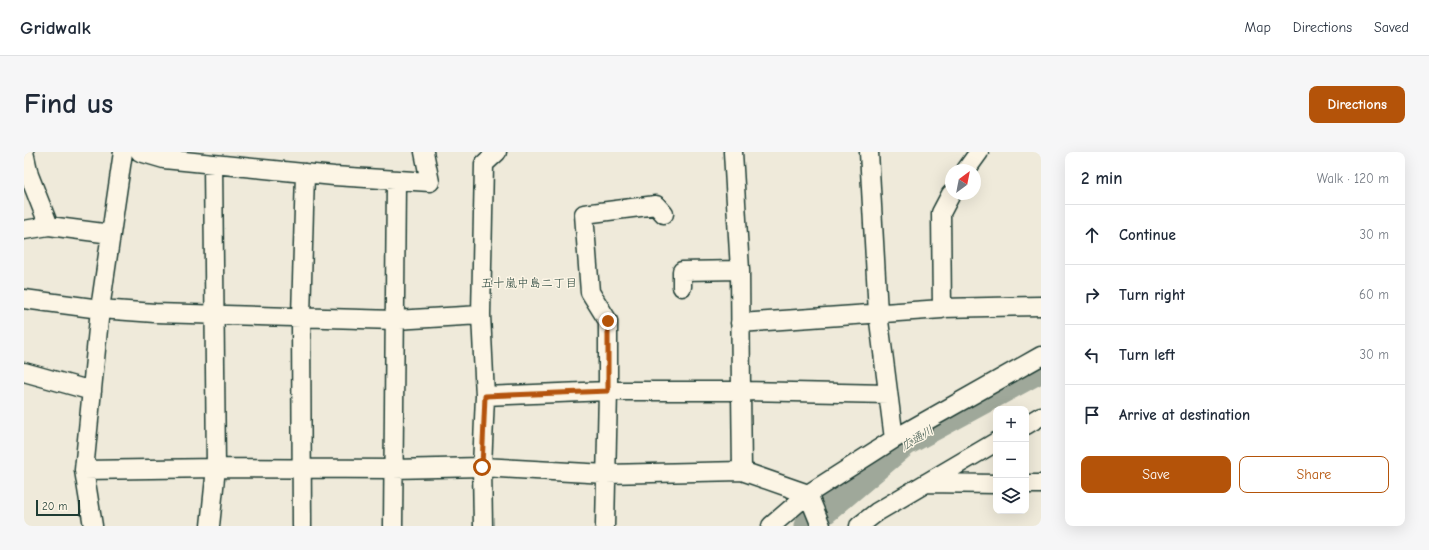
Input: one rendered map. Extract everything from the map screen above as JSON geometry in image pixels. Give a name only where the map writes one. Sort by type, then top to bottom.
[{"type":"street","points":[[24,152],[26,175],[49,226]]},
{"type":"street","points":[[93,526],[84,470],[100,309],[123,152]]},
{"type":"street","points":[[140,152],[164,159],[396,181],[430,182],[424,152]]},
{"type":"street","points":[[483,526],[482,467],[485,396],[481,315],[484,164],[497,152]]},
{"type":"street","points":[[733,152],[740,270],[742,471]]},
{"type":"street","points":[[869,152],[878,313],[894,439]]},
{"type":"street","points":[[970,164],[979,152]]},
{"type":"street","points":[[210,526],[216,468],[213,164]]},
{"type":"street","points":[[302,526],[303,468],[301,317],[305,173]]},
{"type":"street","points":[[393,526],[396,181]]},
{"type":"street","points":[[942,308],[942,213],[948,200]]},
{"type":"street","points":[[605,526],[608,321],[590,292],[584,214],[656,206],[664,214]]},
{"type":"street","points":[[24,230],[49,226],[111,234]]},
{"type":"street","points":[[681,272],[740,270]]},
{"type":"street","points":[[24,299],[100,309],[214,314],[395,320],[481,315]]},
{"type":"street","points":[[740,323],[942,308],[1041,306]]},
{"type":"street","points":[[771,526],[808,494],[894,439],[1041,356]]},
{"type":"street","points":[[24,372],[92,391]]},
{"type":"street","points":[[485,396],[608,391],[741,391],[888,394]]},
{"type":"street","points":[[1029,423],[1041,416]]},
{"type":"street","points":[[858,526],[877,512],[993,444]]},
{"type":"street","points":[[84,470],[216,468],[393,469],[482,467],[606,474],[742,471],[808,494],[821,526]]},
{"type":"street","points":[[925,483],[993,484]]},
{"type":"street","points":[[1029,484],[1041,484]]},
{"type":"waterway","name":"広通川","points":[[807,526],[905,443],[1041,369]]},
{"type":"district","name":"五十嵐中島二丁目","points":[[529,283]]},
{"type":"route","points":[[482,467],[485,396],[608,391],[608,321]]}]
